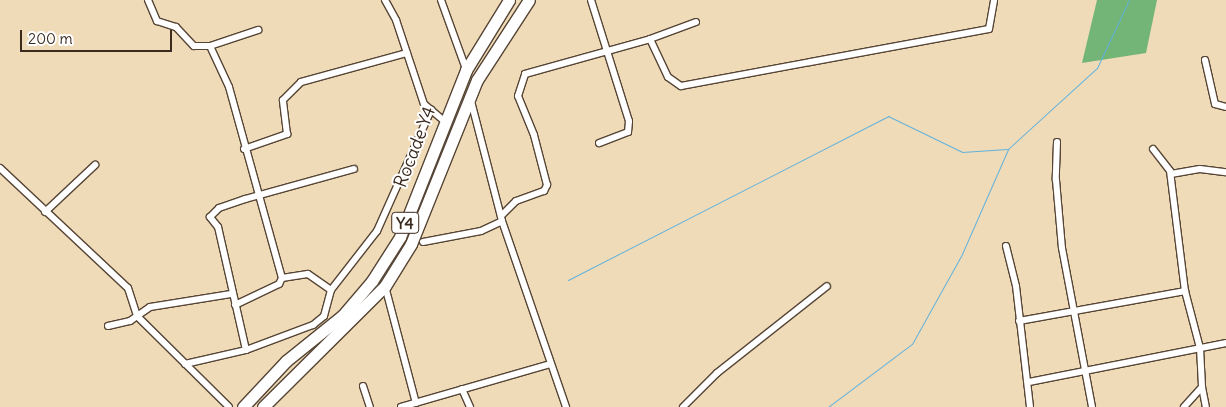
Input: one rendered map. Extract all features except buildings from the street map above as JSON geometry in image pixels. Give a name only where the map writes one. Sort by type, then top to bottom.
[{"type":"highway","name":"Rocade Y4","points":[[243,407],[286,361],[343,315],[372,281],[400,237],[444,121],[466,70],[509,0]]},
{"type":"highway","name":"Rocade Y4","points":[[263,407],[385,286],[411,244],[470,96],[529,0]]},
{"type":"street","points":[[148,0],[157,21],[176,27],[194,46],[210,46],[258,30]]},
{"type":"street","points":[[385,0],[407,53],[424,104],[444,121]]},
{"type":"street","points":[[441,0],[466,70]]},
{"type":"street","points":[[591,0],[608,50],[630,128],[624,134],[599,143]]},
{"type":"street","points":[[650,39],[668,77],[681,86],[989,29],[994,0]]},
{"type":"street","points":[[423,242],[481,231],[502,218],[516,201],[544,191],[547,185],[518,96],[522,77],[550,64],[650,39],[696,22]]},
{"type":"street","points":[[210,46],[230,87],[256,195],[282,278],[279,284],[235,305]]},
{"type":"street","points":[[244,149],[288,134],[283,100],[301,82],[407,53]]},
{"type":"street","points":[[1205,60],[1215,104],[1226,107]]},
{"type":"street","points":[[470,96],[502,218],[566,407]]},
{"type":"street","points":[[185,364],[246,350],[313,325],[324,316],[331,290],[377,231],[431,110]]},
{"type":"street","points":[[1057,142],[1062,240],[1092,407]]},
{"type":"street","points":[[1153,149],[1171,174],[1184,291],[1200,348],[1202,387],[1206,407]]},
{"type":"street","points":[[45,212],[95,165]]},
{"type":"street","points":[[0,168],[128,288],[137,316],[229,407]]},
{"type":"street","points":[[246,350],[235,305],[230,294],[218,227],[208,220],[219,208],[256,195],[354,168]]},
{"type":"street","points":[[1171,174],[1200,169],[1226,172]]},
{"type":"street","points":[[1006,246],[1029,382],[1030,407]]},
{"type":"street","points":[[282,278],[308,274],[331,290]]},
{"type":"street","points":[[385,286],[416,402]]},
{"type":"street","points":[[683,407],[717,373],[827,286]]},
{"type":"street","points":[[1019,321],[1184,291]]},
{"type":"street","points":[[108,326],[137,316],[150,307],[230,294]]},
{"type":"street","points":[[1029,382],[1226,343]]},
{"type":"street","points":[[401,407],[550,364]]},
{"type":"street","points":[[363,386],[370,407]]},
{"type":"street","points":[[1184,407],[1202,387]]},
{"type":"street","points":[[462,389],[470,407]]},
{"type":"green space","points":[[1097,0],[1157,0],[1146,53],[1082,63]]},
{"type":"waterway","points":[[828,407],[912,344],[962,254],[1008,149],[1097,68],[1129,0]]},
{"type":"waterway","points":[[568,280],[888,116],[962,152],[1007,149]]}]
